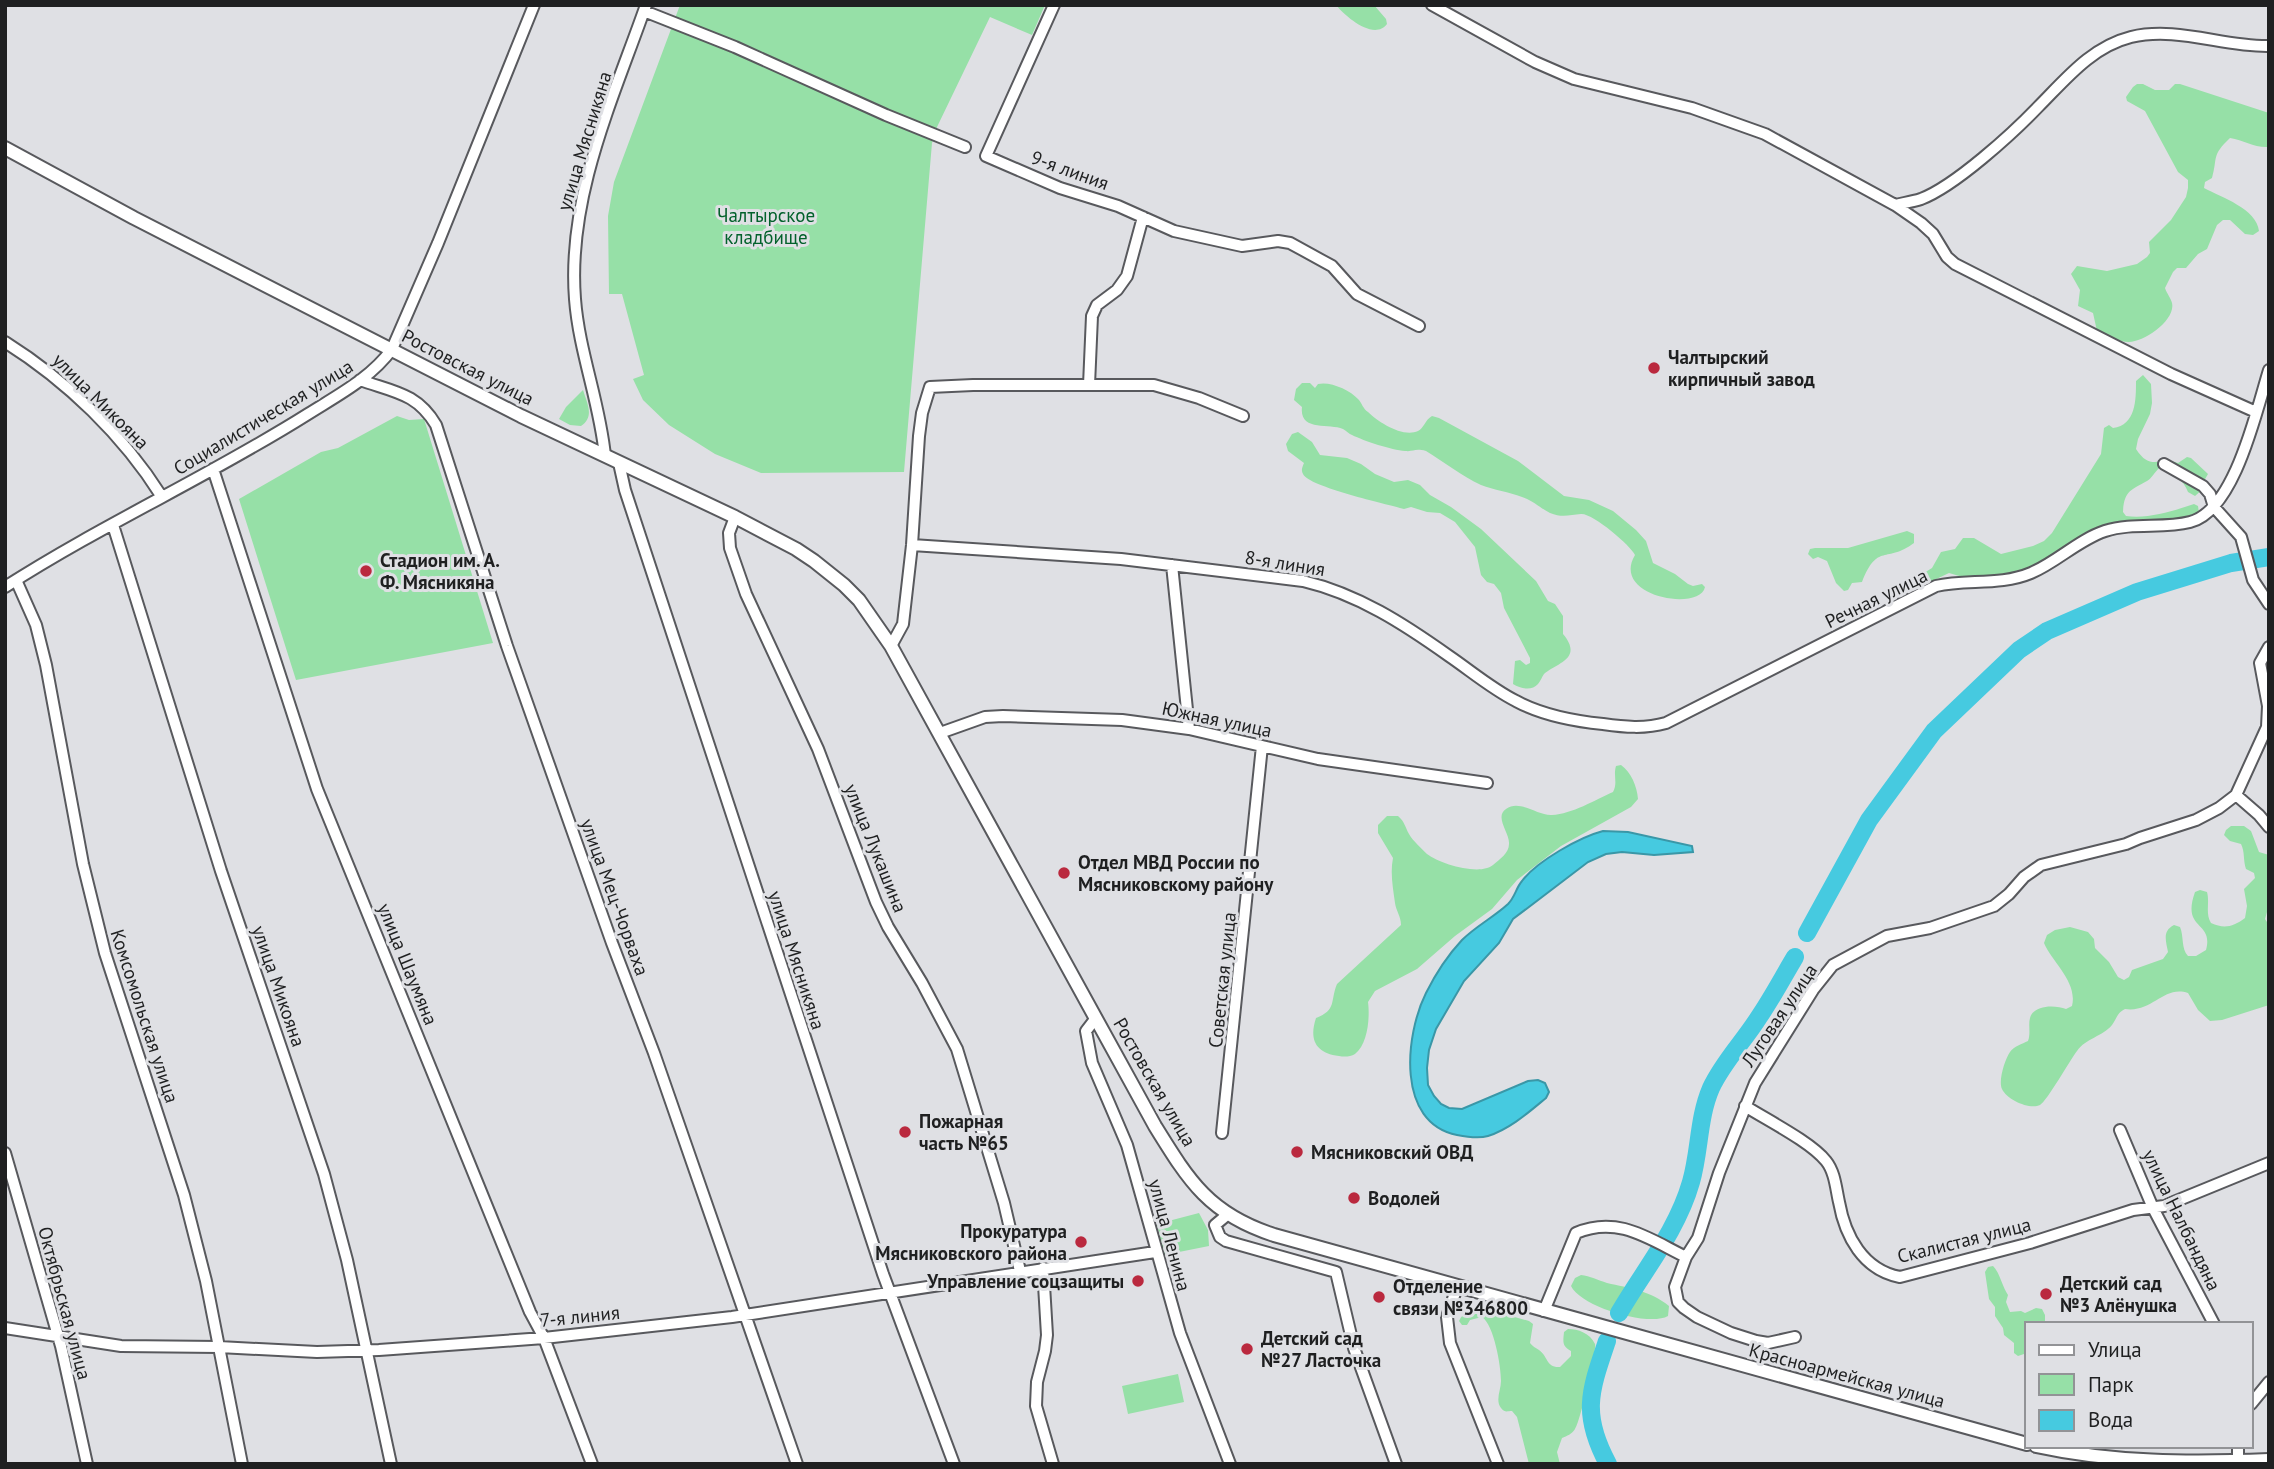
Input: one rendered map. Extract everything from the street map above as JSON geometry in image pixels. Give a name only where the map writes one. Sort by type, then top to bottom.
[{"type":"main road","name":"Ростовская улица","points":[[5,148],[134,218],[392,349],[619,463],[735,517],[796,549],[830,572],[859,600],[891,646],[1173,1155],[1198,1190],[1227,1215],[1254,1229],[1567,1318]]},
{"type":"main road","name":"Красноармейская улица","points":[[1567,1318],[2025,1443]]},
{"type":"main road","points":[[2041,1448],[2068,1458],[2187,1463],[2269,1460]]},
{"type":"street","name":"Социалистическая улица","points":[[5,587],[285,429],[360,380],[384,360],[392,349],[438,243],[534,5]]},
{"type":"street","name":"9-я линия","points":[[1054,5],[986,156],[1060,188],[1118,206],[1174,231],[1232,245],[1278,241],[1290,243],[1332,266],[1357,294],[1419,326]]},
{"type":"street","points":[[1432,5],[1535,62],[1574,79],[1692,108],[1765,134],[1895,205],[1933,234],[1947,257],[1955,264],[2171,374],[2256,412]]},
{"type":"street","points":[[645,8],[862,105],[965,147]]},
{"type":"street","name":"улица Мясникяна","points":[[605,456],[601,423],[582,346],[575,302],[574,249],[590,166],[645,8]]},
{"type":"street","points":[[1895,205],[1938,191],[2005,138],[2082,63],[2113,44],[2129,38],[2163,34],[2238,45],[2269,46]]},
{"type":"street","points":[[1090,384],[1092,316],[1097,305],[1123,284],[1143,217]]},
{"type":"street","name":"улица Микояна","points":[[5,342],[47,370],[83,402],[145,469],[162,497]]},
{"type":"street","points":[[2214,507],[2243,454],[2269,370]]},
{"type":"street","name":"улица Мец-Чорваха","points":[[360,380],[411,398],[423,406],[436,425],[507,646],[612,943],[654,1053],[797,1464]]},
{"type":"street","points":[[891,646],[903,624],[912,545],[919,436],[930,387],[1154,385],[1199,398],[1243,416]]},
{"type":"street","name":"улица Мясникяна","points":[[619,463],[638,530],[889,1292],[954,1464]]},
{"type":"street","points":[[2164,464],[2203,486],[2210,494],[2214,507],[2237,532],[2253,580],[2269,604]]},
{"type":"street","name":"улица Шаумяна","points":[[213,469],[317,789],[530,1312],[544,1338],[592,1464]]},
{"type":"street","name":"Речная улица","points":[[1617,726],[1651,727],[1666,723],[1936,586],[1954,582],[2005,581],[2019,578],[2094,535],[2106,531],[2192,522],[2214,507]]},
{"type":"street","name":"улица Лукашина","points":[[735,517],[729,533],[730,548],[746,594],[818,749],[876,902],[957,1049],[1004,1203],[1020,1271]]},
{"type":"street","name":"улица Микояна","points":[[113,524],[221,870],[324,1174],[347,1260],[390,1464]]},
{"type":"street","name":"8-я линия","points":[[912,545],[1172,565],[1303,581],[1343,592],[1397,621],[1516,701],[1553,715],[1617,726]]},
{"type":"street","points":[[1172,565],[1189,729]]},
{"type":"street","name":"Комсомольская улица","points":[[16,580],[36,625],[46,665],[93,909],[184,1195],[206,1281],[242,1464]]},
{"type":"street","points":[[2269,647],[2260,663],[2268,706],[2267,727],[2236,795],[2269,827]]},
{"type":"street","name":"Южная улица","points":[[940,733],[985,717],[1026,715],[1122,720],[1189,729],[1371,768],[1487,783]]},
{"type":"street","name":"Советская улица","points":[[1222,1133],[1262,746]]},
{"type":"street","name":"Луговая улица","points":[[1795,1337],[1768,1343],[1756,1341],[1697,1317],[1678,1302],[1675,1287],[1686,1257],[1698,1238],[1719,1173],[1763,1068],[1813,990],[1833,965],[1886,936],[1930,928],[1994,906],[2024,877],[2041,865],[2115,848],[2196,820],[2236,795]]},
{"type":"street","name":"улица Ленина","points":[[1096,1018],[1086,1031],[1092,1063],[1127,1145],[1180,1333],[1230,1464]]},
{"type":"street","name":"Скалистая улица","points":[[1745,1107],[1826,1160],[1833,1175],[1844,1227],[1850,1239],[1866,1259],[1892,1275],[1906,1276],[2030,1243],[2133,1210],[2164,1206],[2269,1163]]},
{"type":"street","name":"улица Налбандяна","points":[[2120,1130],[2153,1208],[2213,1322]]},
{"type":"street","name":"Октябрьская улица","points":[[5,1153],[58,1337],[87,1464]]},
{"type":"street","points":[[1227,1215],[1216,1225],[1220,1237],[1227,1241],[1336,1272],[1354,1348],[1396,1464]]},
{"type":"street","points":[[1544,1311],[1576,1233],[1596,1226],[1620,1227],[1686,1257]]},
{"type":"street","name":"7-я линия","points":[[5,1328],[121,1346],[366,1351],[544,1338],[744,1315],[1155,1252]]},
{"type":"street","points":[[1043,1268],[1046,1335],[1035,1406],[1053,1464]]},
{"type":"street","points":[[1457,1287],[1447,1317],[1450,1343],[1498,1464]]},
{"type":"street","points":[[2255,1388],[2269,1382]]},
{"type":"street","points":[[2238,1448],[2238,1461]]},
{"type":"green space","name":"Чалтырское кладбище","points":[[680,5],[1045,5],[1032,35],[990,17],[937,127],[932,143],[904,472],[761,473],[715,454],[669,425],[643,400],[633,379],[644,375],[622,294],[609,294],[608,216],[614,182]]},
{"type":"green space","points":[[1336,5],[1374,5],[1387,24],[1381,29],[1368,29],[1353,21]]},
{"type":"green space","points":[[2137,84],[2155,90],[2169,90],[2175,84],[2180,84],[2269,113],[2269,147],[2230,138],[2218,153],[2212,178],[2205,182],[2204,188],[2245,210],[2257,223],[2259,231],[2253,235],[2245,234],[2230,220],[2223,220],[2217,225],[2207,249],[2198,254],[2186,268],[2177,268],[2173,272],[2165,288],[2172,303],[2172,310],[2164,323],[2143,338],[2129,342],[2097,331],[2093,313],[2078,306],[2080,290],[2071,274],[2077,266],[2107,271],[2137,264],[2150,253],[2149,242],[2171,220],[2186,197],[2188,180],[2178,172],[2145,111],[2127,101],[2126,97]]},
{"type":"green space","points":[[2143,375],[2151,384],[2152,403],[2136,449],[2151,462],[2178,463],[2187,457],[2191,458],[2208,474],[2201,486],[2203,489],[2195,496],[2188,492],[2176,477],[2159,468],[2148,480],[2129,492],[2123,512],[2126,516],[2152,515],[2194,504],[2198,506],[2199,513],[2182,518],[2125,522],[2041,564],[1997,577],[1966,578],[1949,573],[1905,592],[1906,584],[1932,568],[1941,552],[1955,549],[1963,538],[1974,538],[2001,554],[2044,541],[2052,533],[2101,454],[2104,428],[2109,425],[2113,428],[2121,426],[2130,417],[2135,403],[2136,381]]},
{"type":"green space","points":[[1302,383],[1310,383],[1315,388],[1318,384],[1328,384],[1345,390],[1358,399],[1372,416],[1398,431],[1412,433],[1422,428],[1432,416],[1439,418],[1518,461],[1564,496],[1589,500],[1613,511],[1646,541],[1653,563],[1688,584],[1702,584],[1705,587],[1700,595],[1688,598],[1659,596],[1645,590],[1635,581],[1631,569],[1635,555],[1632,551],[1602,524],[1587,515],[1562,516],[1550,513],[1517,495],[1481,485],[1426,451],[1393,449],[1351,435],[1337,427],[1310,423],[1302,415],[1302,407],[1294,400],[1296,389]]},
{"type":"green space","points":[[583,390],[589,410],[585,422],[581,426],[570,425],[559,419],[566,407]]},
{"type":"green space","name":"Стадион им. А. Ф. Мясникяна","points":[[397,416],[409,420],[424,419],[493,643],[296,680],[239,499],[321,452],[338,448]]},
{"type":"green space","points":[[1298,432],[1312,442],[1320,455],[1347,458],[1394,482],[1408,480],[1420,485],[1430,495],[1481,529],[1536,581],[1548,601],[1555,604],[1563,616],[1563,634],[1571,649],[1566,659],[1544,674],[1533,688],[1513,684],[1515,661],[1520,660],[1526,665],[1530,663],[1530,658],[1504,608],[1501,593],[1481,575],[1475,547],[1455,522],[1440,513],[1411,507],[1404,509],[1308,479],[1302,471],[1304,463],[1288,451],[1286,444],[1292,434]]},
{"type":"green space","points":[[1907,531],[1914,534],[1914,543],[1878,558],[1862,582],[1852,583],[1848,590],[1844,591],[1836,583],[1827,561],[1818,557],[1813,559],[1808,554],[1810,549],[1848,548]]},
{"type":"green space","points":[[1621,765],[1631,775],[1636,789],[1638,799],[1631,807],[1561,846],[1517,880],[1492,909],[1417,969],[1375,991],[1368,1002],[1368,1022],[1363,1044],[1355,1054],[1341,1056],[1319,1048],[1313,1032],[1316,1018],[1330,1008],[1337,984],[1401,925],[1393,886],[1393,858],[1378,833],[1378,825],[1387,816],[1398,816],[1413,839],[1433,858],[1470,869],[1487,868],[1501,858],[1509,847],[1502,821],[1506,809],[1517,806],[1552,815],[1575,809],[1613,792],[1616,766]]},
{"type":"green space","points":[[2231,826],[2244,826],[2251,831],[2259,852],[2269,855],[2269,905],[2265,919],[2269,925],[2269,1005],[2222,1020],[2210,1021],[2198,1010],[2188,993],[2179,992],[2143,1007],[2125,1009],[2108,1029],[2081,1047],[2040,1105],[2025,1105],[2009,1097],[2001,1085],[2003,1070],[2012,1050],[2028,1041],[2032,1013],[2046,1007],[2066,1009],[2072,1006],[2073,997],[2068,981],[2044,943],[2047,935],[2070,927],[2088,932],[2094,939],[2095,948],[2109,962],[2118,977],[2124,980],[2132,970],[2163,959],[2168,952],[2166,933],[2174,925],[2180,927],[2183,946],[2188,956],[2196,956],[2206,950],[2207,940],[2192,913],[2195,892],[2207,892],[2211,923],[2228,926],[2245,918],[2247,906],[2244,889],[2255,878],[2254,873],[2246,869],[2241,844],[2230,841],[2224,835]]},
{"type":"green space","points":[[1199,1213],[1208,1230],[1209,1246],[1164,1255],[1157,1224]]},
{"type":"green space","points":[[1993,1266],[1997,1272],[2008,1295],[2006,1302],[2010,1312],[2025,1313],[2036,1308],[2042,1309],[2045,1315],[2045,1322],[2025,1322],[2025,1354],[2018,1356],[2014,1353],[2014,1343],[2004,1335],[1995,1316],[1985,1272],[1988,1267]]},
{"type":"green space","points":[[1581,1275],[1655,1297],[1669,1306],[1668,1316],[1646,1319],[1601,1308],[1577,1294],[1571,1286],[1575,1278]]},
{"type":"green space","points":[[1483,1308],[1533,1324],[1530,1343],[1555,1367],[1560,1367],[1571,1356],[1571,1351],[1563,1341],[1564,1332],[1568,1329],[1583,1332],[1595,1344],[1591,1372],[1577,1424],[1568,1436],[1562,1438],[1557,1452],[1560,1464],[1529,1464],[1517,1417],[1512,1411],[1504,1411],[1499,1405],[1500,1366],[1490,1328],[1482,1317],[1470,1320],[1467,1325],[1462,1325],[1459,1321],[1466,1313]]},
{"type":"green space","points":[[1178,1374],[1184,1402],[1128,1414],[1122,1386]]},
{"type":"water","points":[[1603,831],[1628,832],[1692,846],[1693,852],[1654,855],[1622,852],[1606,854],[1588,862],[1513,919],[1499,943],[1464,981],[1436,1029],[1429,1050],[1428,1085],[1441,1104],[1462,1109],[1528,1081],[1538,1080],[1545,1083],[1549,1092],[1546,1098],[1519,1120],[1488,1136],[1476,1138],[1457,1135],[1437,1127],[1423,1114],[1415,1096],[1411,1075],[1413,1031],[1430,986],[1442,965],[1462,940],[1508,904],[1529,873],[1560,851]]},
{"type":"waterway","points":[[1807,933],[1869,820],[1934,731],[2019,650],[2047,631],[2137,592],[2231,563],[2269,557]]},
{"type":"waterway","points":[[1619,1313],[1669,1234],[1685,1200],[1711,1088],[1721,1069],[1764,1010],[1795,957]]},
{"type":"waterway","points":[[1607,1341],[1596,1374],[1591,1416],[1594,1431],[1608,1464]]},
{"type":"place","name":"Чалтырский кирпичный завод","points":[[1654,368]]},
{"type":"place","name":"Стадион им. А. Ф. Мясникяна","points":[[366,571]]},
{"type":"place","name":"Отдел МВД России по Мясниковскому району","points":[[1064,873]]},
{"type":"place","name":"Пожарная часть №65","points":[[905,1132]]},
{"type":"place","name":"Мясниковский ОВД","points":[[1297,1152]]},
{"type":"place","name":"Водолей","points":[[1354,1198]]},
{"type":"place","name":"Прокуратура Мясниковского района","points":[[1081,1242]]},
{"type":"place","name":"Управление соцзащиты","points":[[1138,1281]]},
{"type":"place","name":"Детский сад №3 Алёнушка","points":[[2046,1294]]},
{"type":"place","name":"Отделение связи №346800","points":[[1379,1297]]},
{"type":"place","name":"Детский сад №27 Ласточка","points":[[1247,1349]]}]
